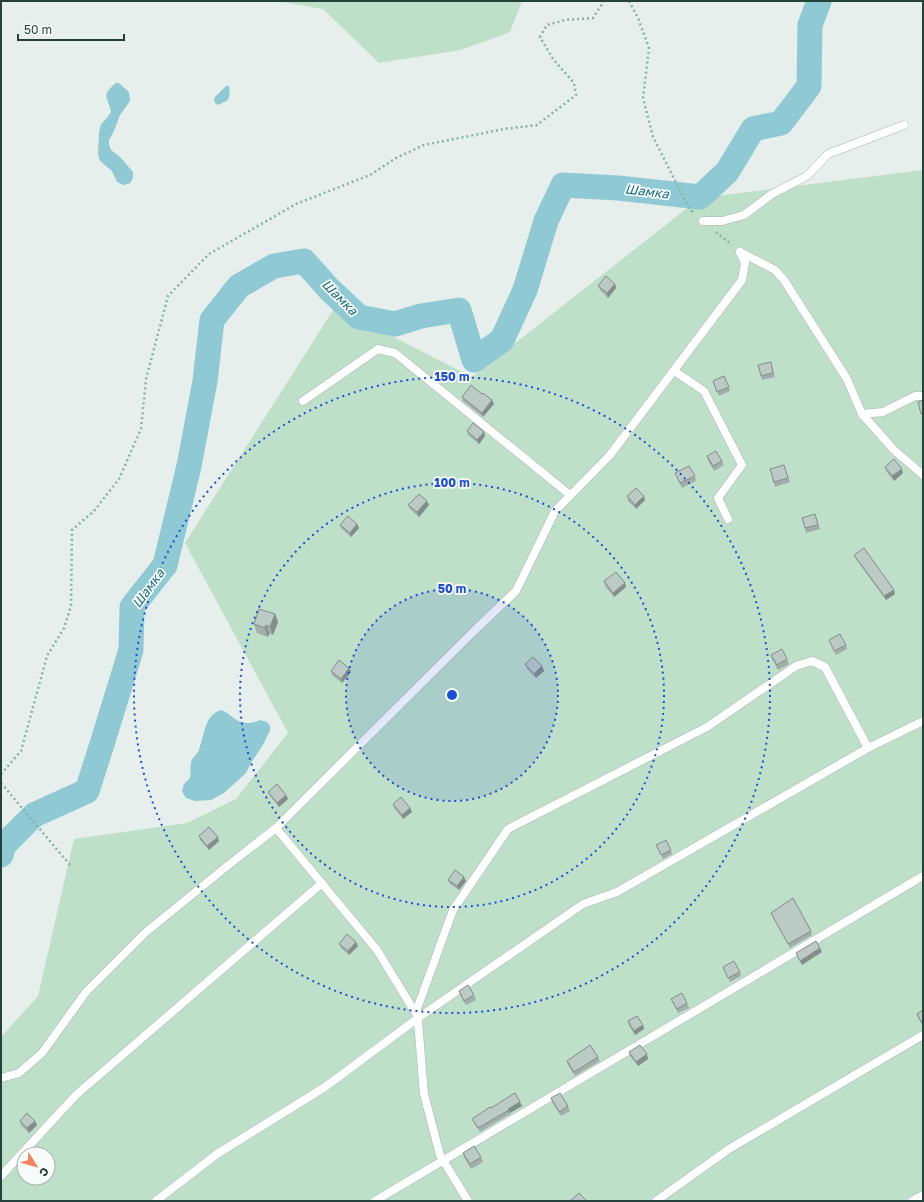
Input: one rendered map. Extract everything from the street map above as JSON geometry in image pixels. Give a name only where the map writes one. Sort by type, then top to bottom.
[{"type":"lane","points":[[703,221],[722,221],[744,215],[772,194],[807,176],[828,154],[904,125]]},
{"type":"lane","points":[[1,1078],[19,1073],[42,1053],[86,992],[146,932],[230,862],[276,828],[516,591],[555,511],[610,455],[742,280],[745,263],[740,252]]},
{"type":"lane","points":[[740,252],[775,270],[784,280],[847,379],[862,414],[894,450],[923,475]]},
{"type":"lane","points":[[303,401],[378,349],[395,353],[570,495]]},
{"type":"lane","points":[[674,371],[704,391],[742,465],[718,498],[728,520]]},
{"type":"lane","points":[[862,414],[883,412],[915,396],[923,396]]},
{"type":"lane","points":[[468,1201],[440,1155],[424,1094],[417,1009],[453,910],[508,829],[707,727],[796,666],[812,661],[825,668],[868,748]]},
{"type":"lane","points":[[156,1201],[217,1154],[325,1087],[418,1018],[583,904],[617,892],[868,748],[923,721]]},
{"type":"lane","points":[[276,828],[377,950],[418,1018]]},
{"type":"lane","points":[[374,1201],[923,876]]},
{"type":"lane","points":[[1,1176],[76,1095],[322,883]]},
{"type":"lane","points":[[656,1201],[729,1149],[923,1035]]},
{"type":"lane","points":[[912,1201],[923,1195]]},
{"type":"path","points":[[1,774],[20,751],[47,656],[64,628],[71,606],[72,530],[94,511],[119,479],[141,428],[146,379],[168,296],[209,254],[296,204],[370,175],[396,158],[424,145],[537,125],[576,95],[574,83],[553,59],[540,37],[547,25],[565,20],[593,18],[604,1]]},
{"type":"path","points":[[629,1],[638,18],[649,48],[644,98],[654,137],[690,210],[740,252]]},
{"type":"path","points":[[1,783],[70,865]]},
{"type":"green space","points":[[277,1],[522,1],[510,32],[461,50],[379,63],[323,9]]},
{"type":"green space","points":[[923,170],[923,1201],[1,1201],[1,1037],[38,996],[74,839],[187,823],[236,799],[288,733],[185,543],[335,307],[472,377],[700,198]]},
{"type":"water","points":[[116,83],[119,83],[129,92],[130,101],[120,115],[109,140],[111,150],[120,157],[133,172],[133,178],[130,183],[124,185],[117,182],[112,171],[100,161],[98,155],[99,132],[101,124],[111,112],[106,96],[111,87]]},
{"type":"water","points":[[226,86],[229,86],[228,100],[218,105],[215,103],[214,98]]},
{"type":"water","points":[[221,710],[244,723],[251,723],[260,720],[267,722],[270,726],[270,730],[246,773],[224,793],[211,800],[195,801],[186,798],[182,791],[184,784],[190,778],[191,762],[198,752],[205,727],[211,717]]},
{"type":"building","points":[[606,276],[615,284],[607,293],[598,286]]},
{"type":"building","points":[[771,362],[773,373],[761,376],[758,365]]},
{"type":"building","points":[[724,376],[729,387],[717,392],[713,381]]},
{"type":"building","points":[[471,385],[492,400],[482,413],[462,397]]},
{"type":"building","points":[[923,400],[923,414],[921,414],[918,402]]},
{"type":"building","points":[[473,423],[484,432],[477,440],[467,431]]},
{"type":"building","points":[[716,451],[722,461],[713,466],[707,456]]},
{"type":"building","points":[[894,459],[902,469],[892,476],[885,467]]},
{"type":"building","points":[[784,465],[788,478],[774,482],[770,469]]},
{"type":"building","points":[[689,466],[695,476],[680,483],[675,473]]},
{"type":"building","points":[[636,488],[644,496],[635,505],[627,496]]},
{"type":"building","points":[[419,494],[427,501],[417,512],[408,505]]},
{"type":"building","points":[[815,514],[818,525],[805,528],[802,518]]},
{"type":"building","points":[[348,516],[357,524],[350,533],[340,525]]},
{"type":"building","points":[[864,548],[894,590],[884,596],[854,555]]},
{"type":"building","points":[[616,572],[625,583],[613,593],[604,581]]},
{"type":"building","points":[[259,609],[275,614],[270,627],[266,625],[265,628],[254,624]]},
{"type":"building","points":[[840,634],[846,645],[834,651],[829,640]]},
{"type":"building","points":[[782,649],[787,659],[777,665],[771,655]]},
{"type":"building","points":[[533,657],[542,666],[534,674],[525,664]]},
{"type":"building","points":[[339,660],[349,668],[341,679],[331,671]]},
{"type":"building","points":[[277,784],[286,795],[277,803],[268,792]]},
{"type":"building","points":[[401,797],[410,808],[402,815],[393,804]]},
{"type":"building","points":[[209,827],[218,837],[207,846],[199,836]]},
{"type":"building","points":[[666,840],[671,850],[661,855],[656,845]]},
{"type":"building","points":[[455,870],[464,877],[457,886],[448,880]]},
{"type":"building","points":[[793,898],[811,931],[788,944],[771,913]]},
{"type":"building","points":[[347,934],[356,942],[348,951],[339,944]]},
{"type":"building","points":[[816,941],[820,948],[800,961],[796,953]]},
{"type":"building","points":[[734,961],[740,972],[728,978],[723,967]]},
{"type":"building","points":[[468,985],[474,995],[464,1001],[459,991]]},
{"type":"building","points":[[682,993],[687,1003],[677,1009],[671,999]]},
{"type":"building","points":[[923,1010],[923,1023],[922,1023],[917,1014]]},
{"type":"building","points":[[637,1016],[643,1025],[634,1031],[628,1021]]},
{"type":"building","points":[[590,1045],[598,1057],[574,1072],[567,1061]]},
{"type":"building","points":[[640,1045],[647,1054],[636,1062],[629,1052]]},
{"type":"building","points":[[515,1093],[520,1102],[478,1128],[472,1119]]},
{"type":"building","points":[[560,1093],[568,1106],[559,1112],[551,1098]]},
{"type":"building","points":[[27,1113],[35,1121],[27,1128],[20,1121]]},
{"type":"building","points":[[474,1146],[481,1157],[470,1164],[463,1153]]},
{"type":"building","points":[[579,1193],[587,1201],[570,1201]]},
{"type":"waterway","name":"Шамка","points":[[1,855],[4,845],[34,815],[87,791],[131,650],[132,607],[165,565],[189,466],[205,381],[212,320],[239,286],[274,266],[304,261],[330,290],[359,317],[395,324],[421,316],[459,310],[474,360],[502,340],[525,290],[546,221],[563,185],[618,188],[700,197],[727,172],[753,129],[781,123],[809,86],[810,25],[819,1]]}]
